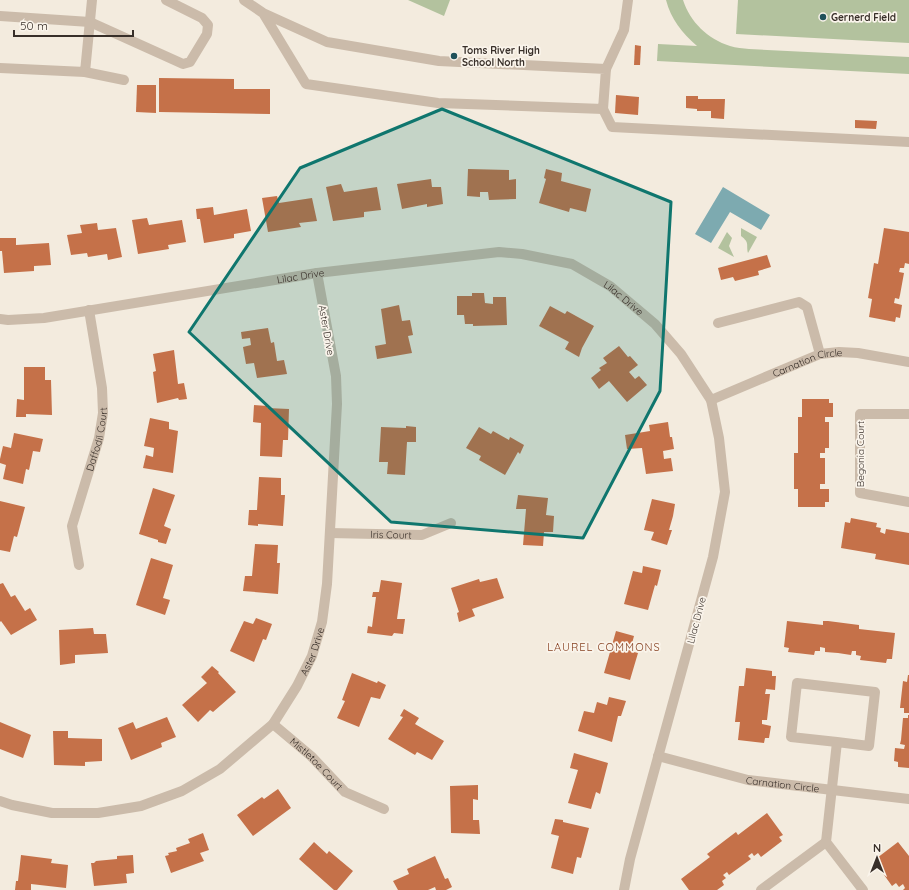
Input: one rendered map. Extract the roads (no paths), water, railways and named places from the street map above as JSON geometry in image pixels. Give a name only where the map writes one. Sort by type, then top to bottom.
[{"type":"street","points":[[85,72],[92,0]]},
{"type":"street","points":[[0,16],[90,22],[183,64],[190,62],[207,34],[208,25],[202,18],[166,0]]},
{"type":"street","points":[[244,0],[263,13],[327,42],[439,61],[606,69]]},
{"type":"street","points":[[628,0],[624,30],[606,69],[603,109],[612,127],[909,142]]},
{"type":"street","points":[[263,13],[306,84],[438,103],[603,109]]},
{"type":"street","points":[[0,68],[85,72],[124,80]]},
{"type":"street","name":"Lilac Drive","points":[[0,319],[44,318],[317,273],[499,252],[522,254],[572,264],[610,286],[655,324],[682,354],[711,400],[719,438],[725,492],[713,557],[630,859],[624,890]]},
{"type":"street","name":"Aster Drive","points":[[0,801],[52,813],[98,813],[141,806],[182,791],[220,769],[272,724],[297,686],[312,656],[320,629],[327,584],[337,404],[336,376],[317,273]]},
{"type":"street","points":[[718,323],[799,302],[807,307],[820,354]]},
{"type":"street","name":"Daffodil Court","points":[[79,565],[72,526],[99,438],[103,413],[102,388],[89,310]]},
{"type":"street","name":"Carnation Circle","points":[[711,400],[820,354],[839,352],[858,353],[909,362]]},
{"type":"street","name":"Begonia Court","points":[[909,414],[860,414],[860,493],[909,502]]},
{"type":"street","name":"Iris Court","points":[[330,533],[422,535],[451,524]]},
{"type":"street","points":[[797,683],[875,692],[869,746],[837,742],[791,737],[797,683]]},
{"type":"street","name":"Mistletoe Court","points":[[272,724],[310,756],[346,792],[384,810]]},
{"type":"street","points":[[837,742],[826,842],[863,890]]},
{"type":"street","name":"Carnation Circle","points":[[658,756],[748,780],[909,799]]},
{"type":"street","points":[[761,890],[826,842]]},
{"type":"water","points":[[723,187],[770,215],[761,230],[730,212],[711,243],[695,234]]},
{"type":"place","name":"Gernerd Field","points":[[823,17]]},
{"type":"place","name":"Toms River High School North","points":[[454,56]]},
{"type":"district","name":"LAUREL COMMONS","points":[[604,647]]}]
